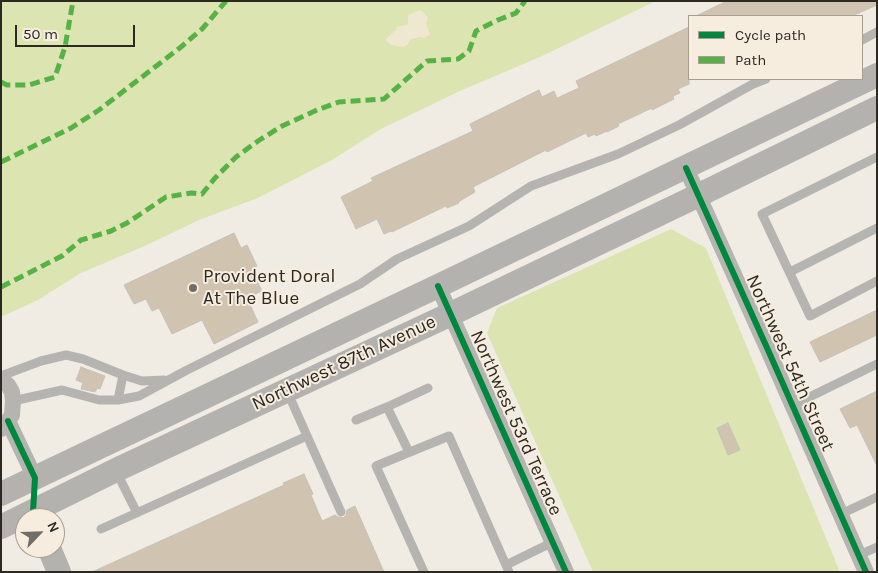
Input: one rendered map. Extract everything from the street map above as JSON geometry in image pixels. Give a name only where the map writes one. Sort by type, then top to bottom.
[{"type":"main road","name":"Northwest 87th Avenue","points":[[3,488],[35,478],[877,75]]},
{"type":"main road","name":"Northwest 87th Avenue","points":[[47,508],[116,470],[451,314],[877,108]]},
{"type":"main road","points":[[34,508],[35,478]]},
{"type":"main road","points":[[3,488],[26,508]]},
{"type":"main road","name":"Northwest 87th Avenue","points":[[1,527],[15,522]]},
{"type":"main road","points":[[53,558],[59,572]]},
{"type":"street","name":"Northwest 54th Street","points":[[686,168],[866,572]]},
{"type":"street","name":"Northwest 53rd Terrace","points":[[438,286],[566,572]]},
{"type":"street","points":[[1,378],[8,385],[14,400],[12,415],[5,425],[35,478]]},
{"type":"lane","points":[[863,39],[877,32]]},
{"type":"lane","points":[[14,400],[62,390],[99,400],[118,400],[139,396],[167,380],[360,284],[397,259],[469,226],[531,186],[618,154],[679,125],[763,80]]},
{"type":"lane","points":[[877,157],[762,214],[810,316],[877,282]]},
{"type":"lane","points":[[790,272],[877,228]]},
{"type":"lane","points":[[1,378],[41,361],[66,355],[83,359],[142,381],[167,380]]},
{"type":"lane","points":[[792,405],[877,364]]},
{"type":"lane","points":[[118,400],[123,375]]},
{"type":"lane","points":[[356,420],[428,388]]},
{"type":"lane","points":[[286,390],[341,512]]},
{"type":"lane","points":[[387,407],[409,452]]},
{"type":"lane","points":[[101,529],[307,436]]},
{"type":"lane","points":[[424,572],[376,466],[449,436],[508,569],[553,542]]},
{"type":"lane","points":[[116,470],[137,513]]},
{"type":"lane","points":[[841,514],[877,497]]},
{"type":"lane","points":[[859,555],[877,547]]},
{"type":"green space","points":[[1,1],[656,1],[540,57],[460,91],[381,129],[332,160],[258,198],[199,220],[81,273],[38,300],[1,317]]},
{"type":"green space","points":[[671,229],[706,248],[840,572],[593,572],[487,333],[497,308]]},
{"type":"sand","points":[[420,10],[428,18],[426,23],[430,34],[424,38],[411,39],[403,47],[391,45],[386,40],[388,37],[397,27],[408,24],[408,16],[410,14]]},
{"type":"building","points":[[727,1],[877,1],[877,5],[854,15],[698,15]]},
{"type":"building","points":[[688,27],[689,84],[678,89],[680,93],[673,96],[674,99],[618,124],[619,126],[607,132],[588,137],[586,133],[547,152],[546,150],[473,187],[475,192],[459,203],[447,208],[446,206],[392,232],[384,234],[377,219],[356,229],[341,197],[373,181],[371,178],[473,131],[470,124],[539,90],[542,97],[554,91],[557,98],[579,88],[576,81]]},
{"type":"building","name":"Provident Doral At The Blue","points":[[234,233],[241,248],[247,245],[257,266],[251,269],[262,291],[247,298],[258,322],[214,344],[202,320],[172,334],[159,308],[152,311],[146,299],[134,304],[124,285]]},
{"type":"building","points":[[877,310],[877,335],[820,362],[810,342]]},
{"type":"building","points":[[81,367],[105,376],[100,389],[97,388],[95,392],[81,389],[83,383],[76,380]]},
{"type":"building","points":[[877,391],[877,466],[857,425],[850,428],[840,409]]},
{"type":"building","points":[[728,423],[740,450],[728,455],[717,428]]},
{"type":"building","points":[[304,474],[322,521],[335,515],[343,518],[347,510],[355,506],[384,572],[92,572],[284,485],[283,483]]},
{"type":"marked path","points":[[1,82],[7,85],[29,85],[55,77],[65,47],[73,1]]},
{"type":"marked path","points":[[1,162],[71,128],[99,110],[202,29],[226,1]]},
{"type":"marked path","points":[[1,287],[62,256],[81,240],[111,231],[127,223],[166,197],[191,193],[202,194],[236,157],[282,126],[339,102],[384,99],[427,61],[458,59],[469,51],[476,31],[516,13],[525,1]]},
{"type":"cycle path","points":[[686,168],[866,572]]},
{"type":"cycle path","points":[[438,286],[566,572]]},
{"type":"cycle path","points":[[8,421],[35,478],[33,508]]},
{"type":"place","name":"Provident Doral At The Blue","points":[[193,288]]}]
